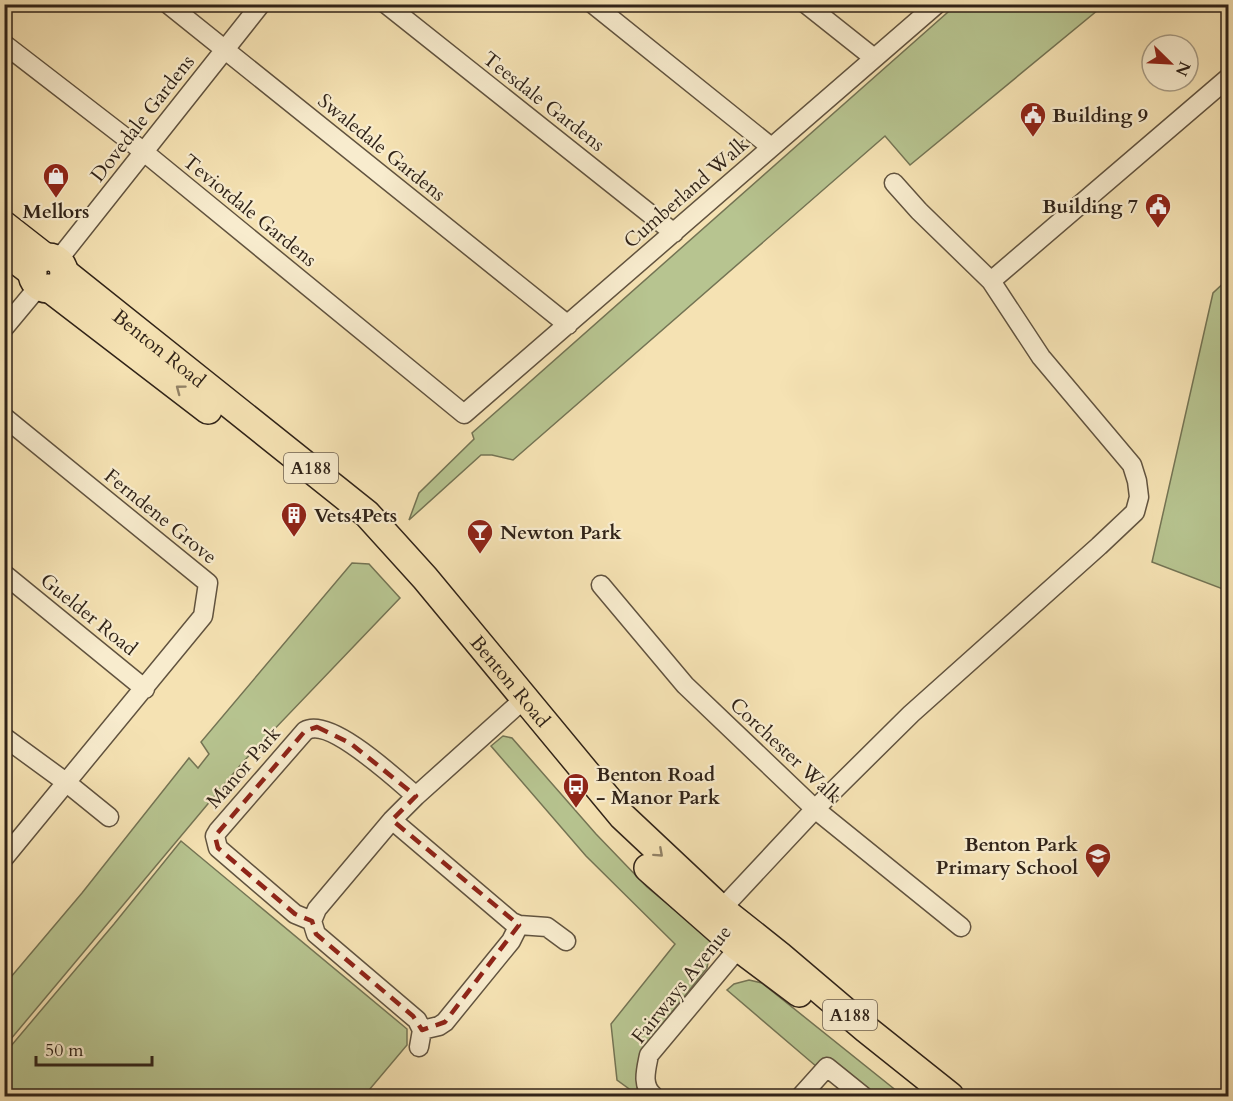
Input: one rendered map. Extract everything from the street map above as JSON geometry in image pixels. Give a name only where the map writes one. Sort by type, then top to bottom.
[{"type":"main road","name":"Benton Road","points":[[4,225],[48,273],[367,514],[406,555],[517,705],[715,916],[950,1096]]},
{"type":"main road","name":"Benton Road","points":[[4,251],[48,273]]},
{"type":"main road","name":"Benton Road","points":[[745,941],[808,1000],[925,1096]]},
{"type":"street","name":"Swaledale Gardens","points":[[168,4],[568,325]]},
{"type":"street","name":"Dovedale Gardens","points":[[4,328],[261,4]]},
{"type":"street","name":"Teesdale Gardens","points":[[386,4],[674,233]]},
{"type":"street","points":[[593,4],[771,147]]},
{"type":"street","points":[[807,4],[874,58]]},
{"type":"street","name":"Cumberland Walk","points":[[464,414],[937,4]]},
{"type":"street","name":"Teviotdale Gardens","points":[[4,44],[144,152],[464,414]]},
{"type":"street","points":[[991,281],[1228,78]]},
{"type":"street","points":[[715,916],[815,809],[911,714],[1135,512],[1139,497],[1132,465],[1041,357],[991,281],[918,211],[894,183]]},
{"type":"street","name":"Ferndene Grove","points":[[4,417],[208,583],[202,616],[4,858]]},
{"type":"street","name":"Guelder Road","points":[[4,574],[145,688]]},
{"type":"street","name":"Corchester Walk","points":[[601,585],[685,685],[815,809],[961,927]]},
{"type":"street","points":[[312,921],[317,909],[392,820],[517,705]]},
{"type":"street","name":"Manor Park","points":[[416,796],[384,768],[344,739],[326,730],[310,728],[304,731],[215,836],[218,848],[294,914],[312,921],[316,934],[413,1016],[420,1039],[445,1022],[511,941],[519,925]]},
{"type":"street","points":[[4,737],[109,817]]},
{"type":"street","points":[[392,820],[505,916],[519,925],[547,927],[566,941]]},
{"type":"street","name":"Fairways Avenue","points":[[654,1096],[649,1093],[644,1076],[649,1055],[745,941]]},
{"type":"street","points":[[801,1096],[827,1067],[863,1096]]},
{"type":"highlighted area","points":[[317,727],[350,743],[416,796],[392,820],[519,925],[445,1022],[422,1030],[413,1016],[316,934],[312,921],[295,914],[218,848],[215,836],[305,731]]},
{"type":"green space","points":[[956,5],[1104,5],[910,165],[885,136],[513,460],[481,455],[409,520],[419,493],[474,439],[472,433]]},
{"type":"green space","points":[[1228,279],[1228,591],[1152,562],[1213,293]]},
{"type":"green space","points":[[352,563],[369,564],[400,598],[243,762],[5,1046],[5,984],[82,893],[189,758],[198,768],[209,754],[201,742]]},
{"type":"green space","points":[[503,736],[512,738],[596,834],[647,887],[712,941],[707,968],[649,1041],[637,1087],[639,1096],[617,1080],[611,1024],[675,944],[586,856],[491,746]]},
{"type":"green space","points":[[181,841],[407,1029],[407,1045],[364,1096],[5,1096],[5,1053]]},
{"type":"green space","points":[[749,980],[762,983],[903,1096],[877,1096],[842,1067],[825,1064],[817,1067],[727,990],[734,984]]},
{"type":"place","name":"Building 9","points":[[1033,138]]},
{"type":"place","name":"Mellors","points":[[56,199]]},
{"type":"place","name":"Building 7","points":[[1158,229]]},
{"type":"place","name":"Vets4Pets","points":[[294,538]]},
{"type":"place","name":"Newton Park","points":[[480,555]]},
{"type":"place","name":"Benton Road - Manor Park","points":[[576,809]]},
{"type":"place","name":"Benton Park Primary School","points":[[1098,879]]}]
